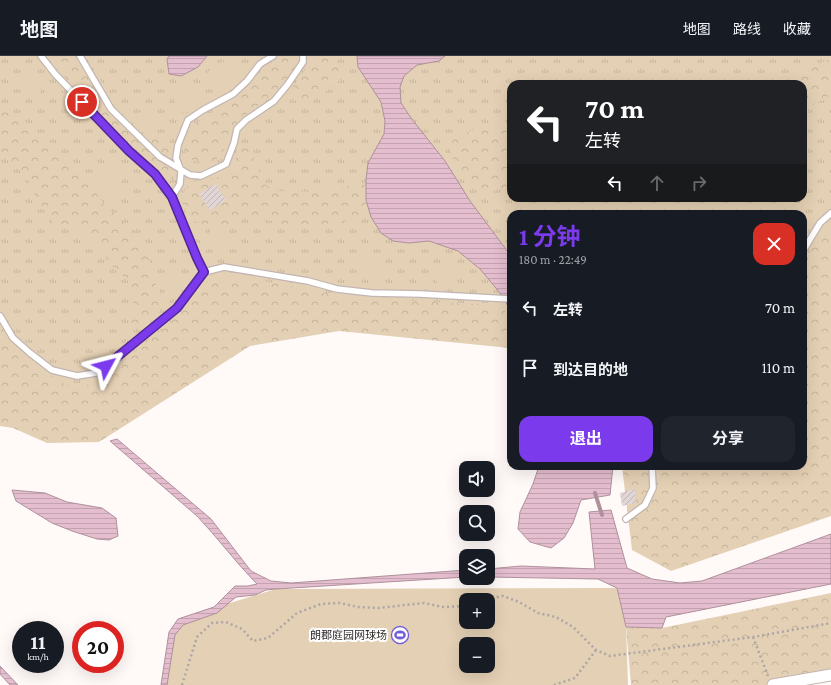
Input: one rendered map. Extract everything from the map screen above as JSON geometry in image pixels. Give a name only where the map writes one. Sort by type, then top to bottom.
[{"type":"street","points":[[771,682],[831,676]]},
{"type":"lane","points":[[41,56],[55,74],[129,151],[155,174],[172,197],[204,272]]},
{"type":"lane","points":[[80,56],[112,109],[160,157],[190,175],[201,176],[226,164],[234,143],[237,129],[246,120],[274,101],[303,62],[303,56]]},
{"type":"lane","points":[[172,197],[180,184],[181,170],[176,158],[178,145],[188,120],[202,110],[233,94],[247,81],[260,64],[273,56]]},
{"type":"lane","points":[[807,244],[820,223],[831,213]]},
{"type":"lane","points":[[0,316],[13,338],[30,353],[52,370],[77,376],[96,372],[177,308],[204,272],[224,267],[308,281],[337,289],[372,293],[507,299]]},
{"type":"lane","points":[[626,519],[645,505],[652,488],[652,470]]},
{"type":"path","points":[[495,598],[503,596],[519,602],[538,613],[556,618],[573,627],[596,650],[610,656],[753,637],[831,623]]},
{"type":"path","points":[[182,685],[197,637],[212,624],[226,622],[242,629],[253,641],[268,638],[297,613],[321,604],[340,603],[358,607],[378,608],[424,603],[443,608],[459,607]]},
{"type":"path","points":[[753,637],[771,682]]},
{"type":"path","points":[[554,685],[575,678],[596,650]]},
{"type":"green space","points":[[0,56],[831,56],[831,295],[807,306],[807,210],[507,210],[507,342],[340,324],[252,340],[95,435],[0,341]]},
{"type":"green space","points":[[46,56],[85,56],[96,72],[115,107],[146,135],[170,138],[173,178],[169,182],[69,82]]},
{"type":"green space","points":[[281,56],[299,56],[300,61],[281,92],[269,98],[237,122],[220,157],[208,163],[194,161],[186,154],[184,145],[189,131],[196,123],[221,109],[257,79],[265,67]]},
{"type":"green space","points":[[315,56],[330,56],[339,66],[342,76],[334,86],[328,90],[296,101],[289,96],[293,87]]},
{"type":"green space","points":[[831,58],[831,95],[811,106],[807,107],[807,80],[786,80]]},
{"type":"green space","points":[[225,61],[230,62],[237,68],[237,82],[232,89],[227,91],[218,91],[208,82],[208,73],[212,66]]},
{"type":"green space","points":[[30,78],[38,79],[40,85],[41,92],[35,99],[26,96],[19,88],[23,81]]},
{"type":"green space","points":[[190,83],[197,85],[202,92],[204,99],[196,109],[184,113],[176,105],[175,96],[180,88]]},
{"type":"green space","points":[[0,106],[52,144],[77,166],[106,207],[135,233],[149,259],[156,285],[164,301],[157,316],[145,326],[134,328],[129,321],[133,303],[129,282],[111,265],[95,240],[78,230],[53,223],[34,194],[27,177],[0,153]]},
{"type":"green space","points":[[143,110],[152,110],[159,119],[151,131],[142,128],[138,125],[136,120],[138,113]]},
{"type":"green space","points":[[507,125],[507,185],[487,193],[471,186],[453,159],[449,147],[453,140],[459,135],[473,130]]},
{"type":"green space","points":[[246,146],[256,162],[263,183],[274,191],[314,192],[356,185],[366,185],[366,200],[368,209],[354,219],[336,224],[311,225],[293,228],[265,219],[247,217],[228,224],[209,226],[193,221],[186,213],[181,197],[187,187],[193,182],[224,176],[236,158],[238,149]]},
{"type":"green space","points":[[106,164],[112,166],[116,170],[122,180],[118,191],[113,194],[100,188],[95,181],[96,167]]},
{"type":"green space","points":[[831,223],[831,516],[671,571],[632,550],[622,470],[807,470],[807,258],[819,236]]},
{"type":"green space","points":[[212,229],[224,230],[228,235],[224,244],[216,249],[209,245],[205,240]]},
{"type":"green space","points":[[372,258],[380,262],[382,268],[377,280],[367,280],[358,275],[357,268],[360,260]]},
{"type":"green space","points":[[446,264],[456,270],[458,277],[453,288],[445,287],[437,283],[434,274],[436,268]]},
{"type":"green space","points":[[167,268],[177,269],[180,281],[175,286],[165,284],[163,274]]},
{"type":"green space","points":[[216,279],[249,279],[311,289],[341,297],[493,305],[504,309],[507,315],[507,348],[339,331],[250,346],[99,442],[47,443],[13,428],[0,426],[0,323],[15,346],[46,372],[66,385],[85,386],[99,380],[169,324],[198,290],[207,282]]},
{"type":"green space","name":"朗郡庭园网球场","points":[[617,588],[626,627],[628,685],[161,685],[164,667],[178,619],[276,589]]},
{"type":"green space","points":[[831,593],[831,675],[773,685],[631,685],[626,627],[662,628]]},
{"type":"shaded area","points":[[169,56],[207,56],[198,67],[181,76],[169,74],[167,59]]},
{"type":"shaded area","points":[[357,56],[445,56],[439,61],[417,65],[404,76],[400,87],[401,103],[445,161],[470,201],[507,251],[507,304],[500,293],[480,269],[458,251],[429,241],[409,243],[393,241],[381,233],[371,217],[366,200],[366,180],[368,163],[384,134],[385,121],[381,102],[358,67]]},
{"type":"shaded area","points":[[117,439],[211,519],[251,571],[271,581],[291,583],[459,571],[459,577],[276,589],[266,590],[255,595],[236,597],[217,613],[183,625],[175,635],[167,685],[161,685],[169,632],[178,619],[214,607],[235,586],[257,584],[197,516],[110,441]]},
{"type":"shaded area","points":[[538,470],[613,470],[610,495],[581,500],[573,523],[564,538],[551,548],[530,542],[518,529],[520,512]]},
{"type":"shaded area","points":[[12,490],[45,493],[67,502],[102,508],[116,518],[118,536],[109,540],[97,539],[52,523],[16,501]]},
{"type":"shaded area","points":[[611,510],[627,568],[652,579],[680,583],[702,581],[831,534],[831,584],[666,617],[662,628],[626,627],[617,588],[598,579],[495,577],[495,568],[521,566],[595,569],[589,512]]},
{"type":"shaded area","points":[[0,666],[18,685],[10,685],[0,674]]},
{"type":"building","points":[[215,184],[226,200],[210,210],[199,194]]},
{"type":"building","points":[[635,489],[635,503],[622,506],[620,493]]},
{"type":"waterway","points":[[595,493],[602,515]]},
{"type":"place","name":"朗郡庭园网球场","points":[[400,635]]},
{"type":"route","points":[[82,102],[129,151],[155,174],[172,197],[204,272],[177,308],[106,366]]}]
